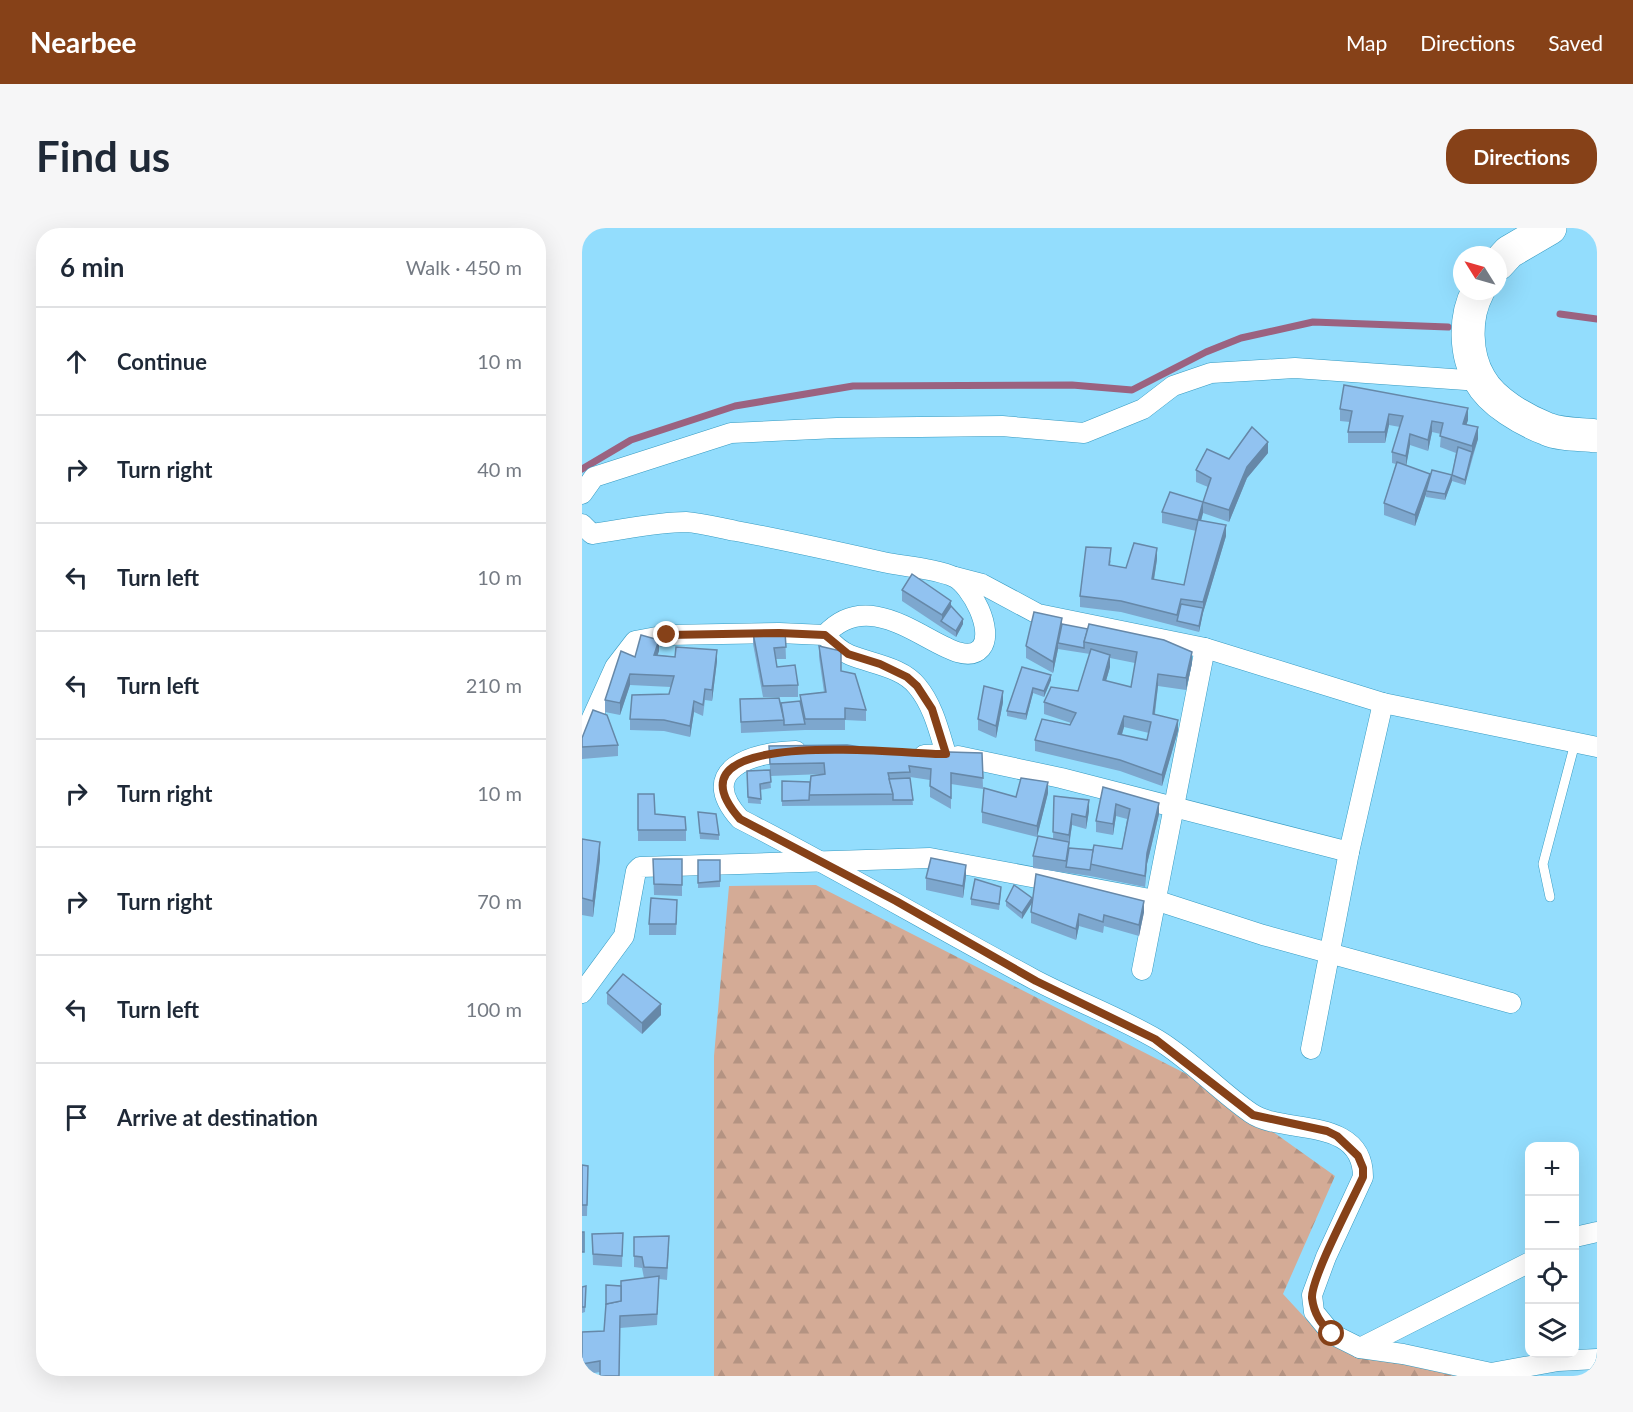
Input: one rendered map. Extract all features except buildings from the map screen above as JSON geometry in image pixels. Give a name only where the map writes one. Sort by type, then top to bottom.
[{"type":"highway","points":[[1507,254],[1550,228]]},
{"type":"highway","points":[[1475,300],[1468,324],[1472,358],[1480,381],[1492,394],[1517,413],[1548,430],[1597,436]]},
{"type":"street","points":[[582,494],[594,477],[730,433],[837,428],[1002,426],[1084,433],[1143,409],[1173,386],[1211,373],[1295,368],[1480,381]]},
{"type":"street","points":[[582,524],[591,534],[686,522],[955,577],[982,584],[1038,614],[1205,648],[1383,703],[1597,747]]},
{"type":"street","points":[[825,635],[843,618],[871,616],[896,620],[943,647],[968,654],[975,652],[981,648],[985,634],[980,608],[955,577]]},
{"type":"street","points":[[582,740],[615,667],[635,641],[667,635],[779,633],[825,635],[848,654],[880,664],[907,677],[917,686],[932,709],[946,754]]},
{"type":"street","points":[[1142,970],[1176,806],[1205,648]]},
{"type":"street","points":[[1311,1049],[1349,852],[1383,703]]},
{"type":"street","points":[[812,750],[777,752],[742,761],[725,777],[723,789],[728,805],[740,819],[821,861],[1036,981],[1155,1039],[1253,1115],[1327,1131],[1349,1146],[1363,1168],[1363,1177],[1326,1257],[1312,1295],[1314,1312],[1332,1334],[1360,1348],[1403,1354],[1491,1373],[1558,1361],[1597,1359]]},
{"type":"street","points":[[904,753],[946,754],[1010,766],[1176,806],[1349,852]]},
{"type":"street","points":[[582,993],[624,936],[636,871],[640,867],[930,858],[1155,900],[1330,954],[1511,1003]]},
{"type":"street","points":[[1579,1236],[1597,1232]]},
{"type":"street","points":[[1360,1348],[1525,1265]]},
{"type":"lane","points":[[1550,897],[1543,864],[1575,743]]},
{"type":"green space","points":[[816,885],[1206,1084],[1335,1176],[1283,1294],[1331,1346],[1455,1376],[714,1376],[714,1056],[729,886]]},
{"type":"waterway","points":[[1560,314],[1597,319]]},
{"type":"waterway","points":[[582,469],[631,440],[735,406],[853,386],[1072,385],[1132,390],[1206,352],[1241,338],[1313,322],[1448,327]]},
{"type":"route","points":[[667,635],[779,633],[825,635],[848,654],[880,664],[907,677],[917,686],[932,709],[946,754],[925,755],[870,749],[777,752],[742,761],[730,769],[725,777],[723,789],[728,805],[740,819],[896,901],[1036,981],[1163,1043],[1253,1115],[1262,1119],[1327,1131],[1349,1146],[1358,1156],[1363,1168],[1363,1177],[1326,1257],[1312,1295],[1314,1312],[1332,1334]]}]
